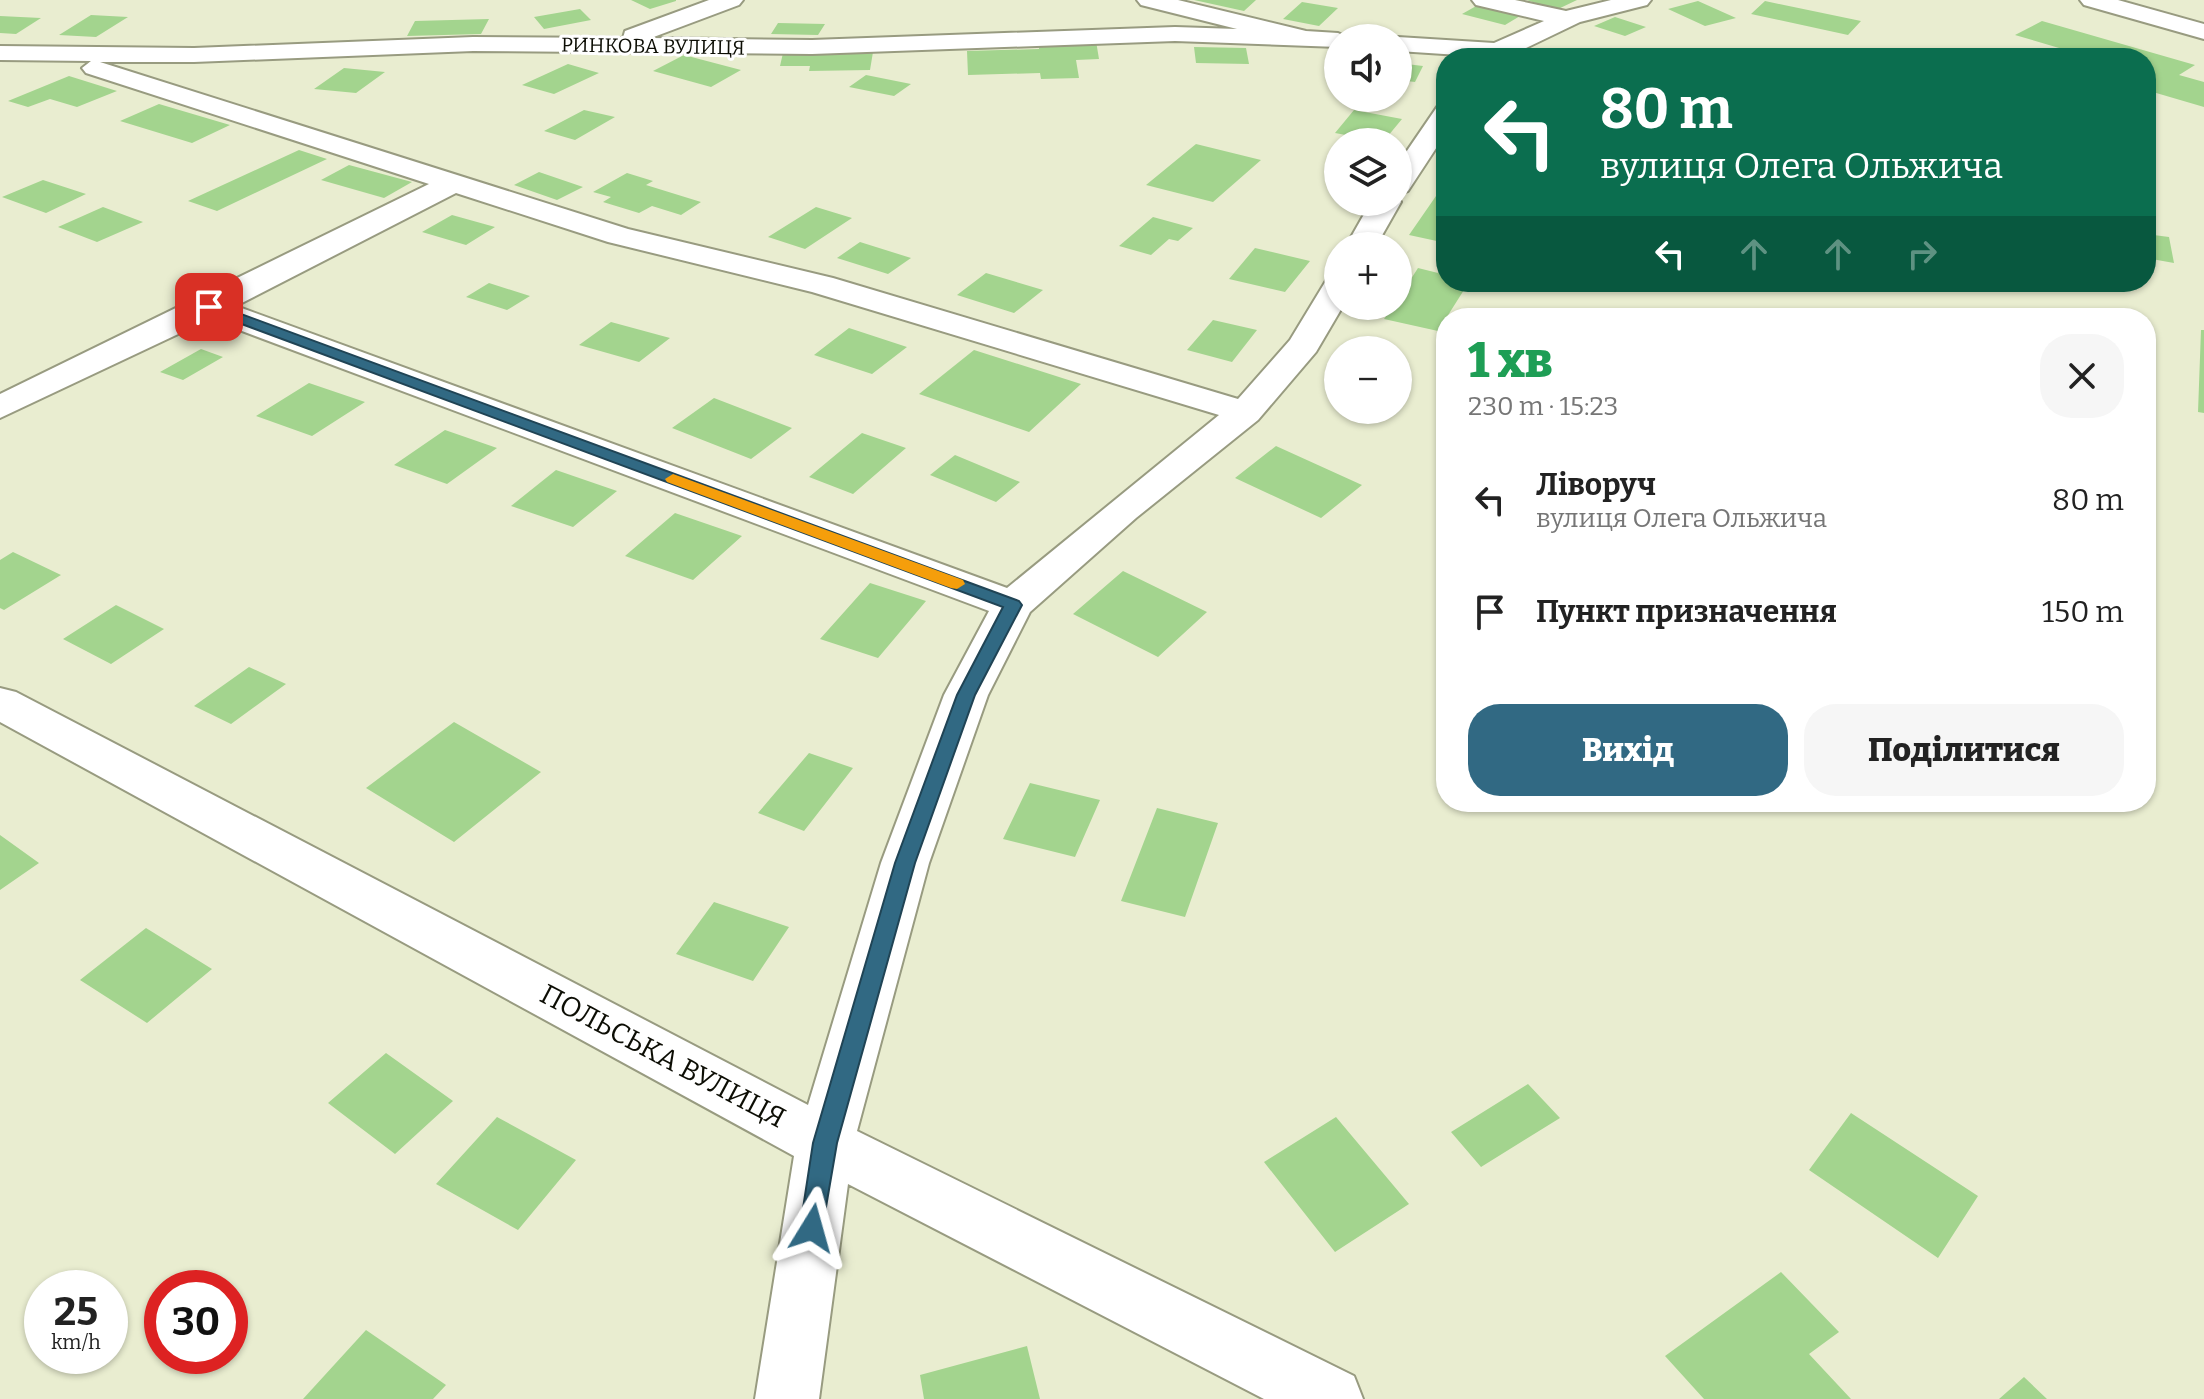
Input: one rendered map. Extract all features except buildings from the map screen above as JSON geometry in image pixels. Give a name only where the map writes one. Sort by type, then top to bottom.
[{"type":"street","points":[[609,45],[731,0]]},
{"type":"street","points":[[1149,0],[1306,38],[1324,39]]},
{"type":"street","points":[[1484,0],[1568,19]]},
{"type":"street","points":[[1509,48],[1568,19],[1639,0]]},
{"type":"street","points":[[2092,0],[2204,32]]},
{"type":"street","name":"РИНКОВА ВУЛИЦЯ","points":[[0,54],[194,55],[473,44],[812,47],[1175,34],[1306,38]]},
{"type":"street","points":[[1412,46],[1436,48]]},
{"type":"street","points":[[0,54],[108,70],[619,236],[822,285],[1245,412]]},
{"type":"street","points":[[1412,164],[1436,128]]},
{"type":"street","points":[[0,407],[209,307],[452,184]]},
{"type":"street","points":[[209,307],[1013,605]]},
{"type":"street","points":[[787,1399],[825,1143],[905,863],[966,695],[1013,605],[1122,510],[1245,412],[1304,345],[1324,310]]},
{"type":"street","name":"ПОЛЬСЬКА ВУЛИЦЯ","points":[[0,703],[825,1143],[1331,1399]]},
{"type":"slow traffic","points":[[673,479],[957,584]]},
{"type":"route","points":[[209,307],[1013,605],[966,695],[905,863],[825,1143],[812,1228]]}]
